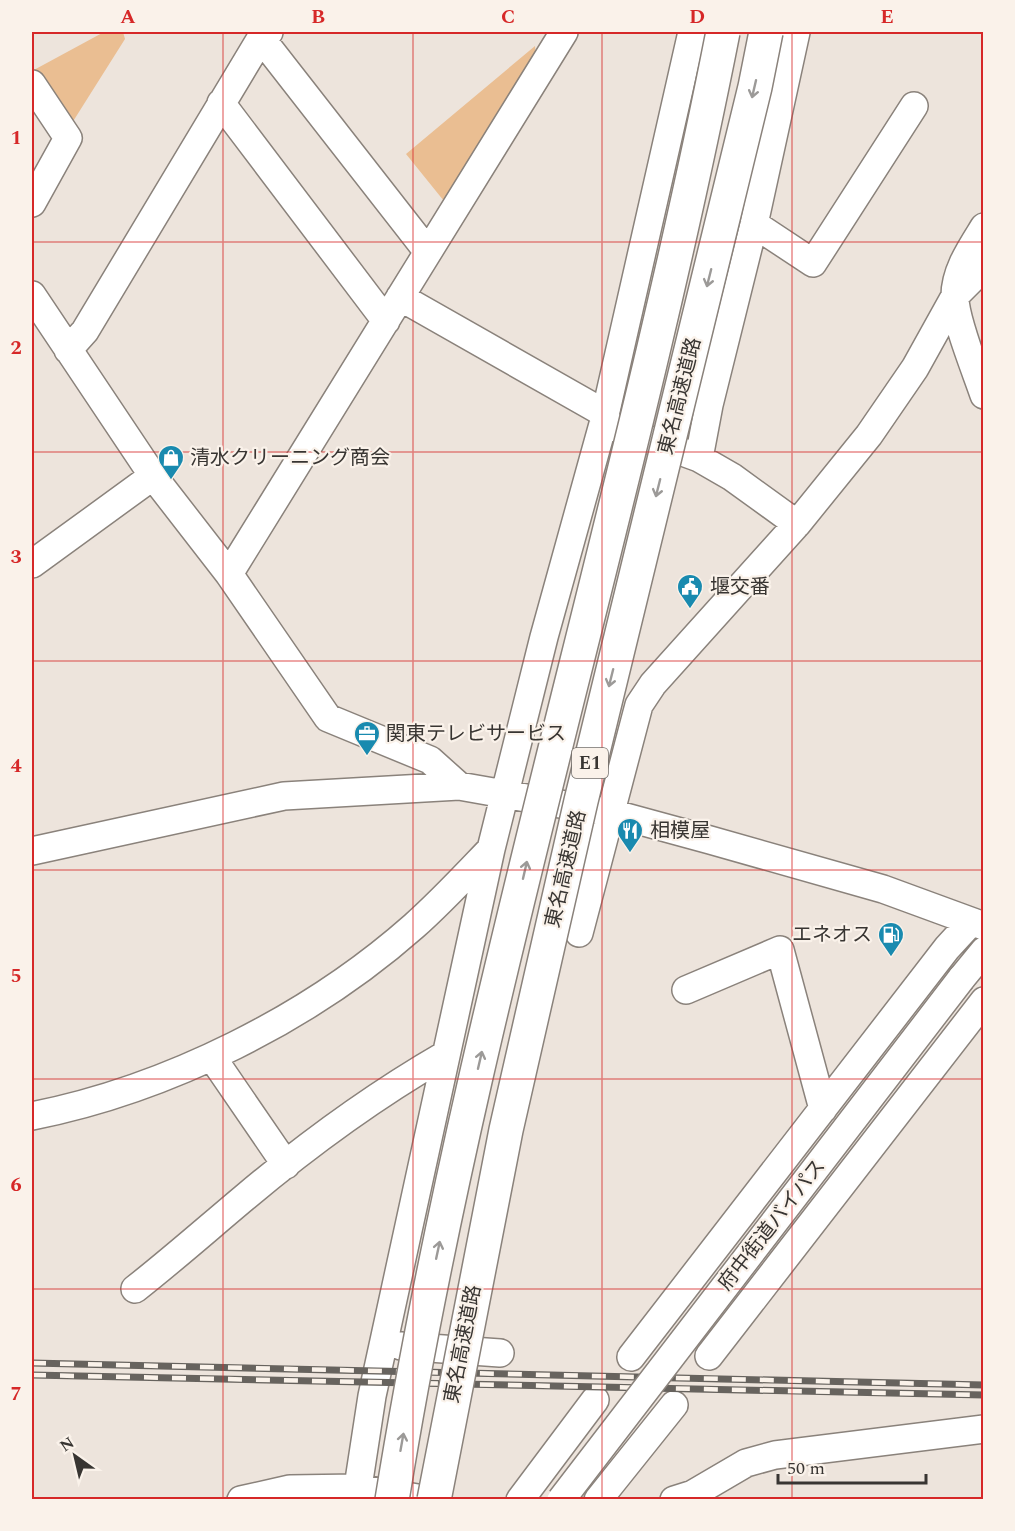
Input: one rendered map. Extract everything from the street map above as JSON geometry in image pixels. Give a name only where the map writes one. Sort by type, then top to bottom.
[{"type":"highway","name":"東名高速道路","points":[[392,1500],[427,1299],[465,1123],[639,404],[723,32]]},
{"type":"highway","name":"東名高速道路","points":[[432,1500],[506,1130],[581,801],[752,98],[766,32]]},
{"type":"street","points":[[357,1494],[372,1396],[491,849],[544,637],[604,418],[692,32]]},
{"type":"street","points":[[699,458],[709,405],[754,224],[796,32]]},
{"type":"street","points":[[68,351],[85,331],[221,103],[265,35],[428,252]]},
{"type":"street","points":[[229,574],[428,252],[553,37]]},
{"type":"street","points":[[32,84],[68,138],[32,203]]},
{"type":"street","points":[[221,103],[386,321]]},
{"type":"street","points":[[754,224],[813,263],[914,106]]},
{"type":"street","points":[[984,227],[963,261],[955,296],[960,322],[984,395]]},
{"type":"street","points":[[579,933],[639,705],[653,684],[797,524],[869,435],[915,368],[955,296],[984,267]]},
{"type":"street","points":[[32,296],[153,476],[229,574],[328,718],[430,760],[459,786]]},
{"type":"street","points":[[400,297],[604,418],[699,458],[732,477],[797,524]]},
{"type":"street","points":[[32,564],[153,476]]},
{"type":"street","points":[[32,851],[284,796],[459,786],[611,813],[882,889],[977,924]]},
{"type":"street","points":[[32,1116],[122,1091],[212,1057],[269,1028],[338,984],[414,927],[491,849]]},
{"type":"street","points":[[631,1357],[947,948],[977,924]]},
{"type":"street","points":[[686,990],[780,950],[823,1109]]},
{"type":"street","name":"府中街道バイパス","points":[[561,1500],[984,951]]},
{"type":"street","points":[[709,1356],[984,1001]]},
{"type":"street","points":[[135,1289],[286,1165],[359,1109],[445,1055]]},
{"type":"street","points":[[212,1057],[286,1165]]},
{"type":"street","points":[[690,1279],[745,1309]]},
{"type":"street","points":[[384,1345],[500,1353]]},
{"type":"street","points":[[520,1500],[595,1400]]},
{"type":"street","points":[[598,1500],[674,1405]]},
{"type":"street","points":[[674,1500],[693,1494],[746,1463],[775,1455],[916,1440],[984,1429]]},
{"type":"street","points":[[241,1500],[290,1489],[432,1500]]},
{"type":"shaded area","points":[[104,32],[123,32],[125,39],[72,123],[32,71]]},
{"type":"shaded area","points":[[535,46],[536,57],[448,206],[406,154]]},
{"type":"railway","points":[[32,1363],[984,1385]]},
{"type":"railway","points":[[32,1375],[984,1395]]},
{"type":"place","name":"清水クリーニング商会","points":[[171,481]]},
{"type":"place","name":"堰交番","points":[[690,610]]},
{"type":"place","name":"関東テレビサービス","points":[[367,757]]},
{"type":"place","name":"相模屋","points":[[630,854]]},
{"type":"place","name":"エネオス","points":[[891,958]]}]
